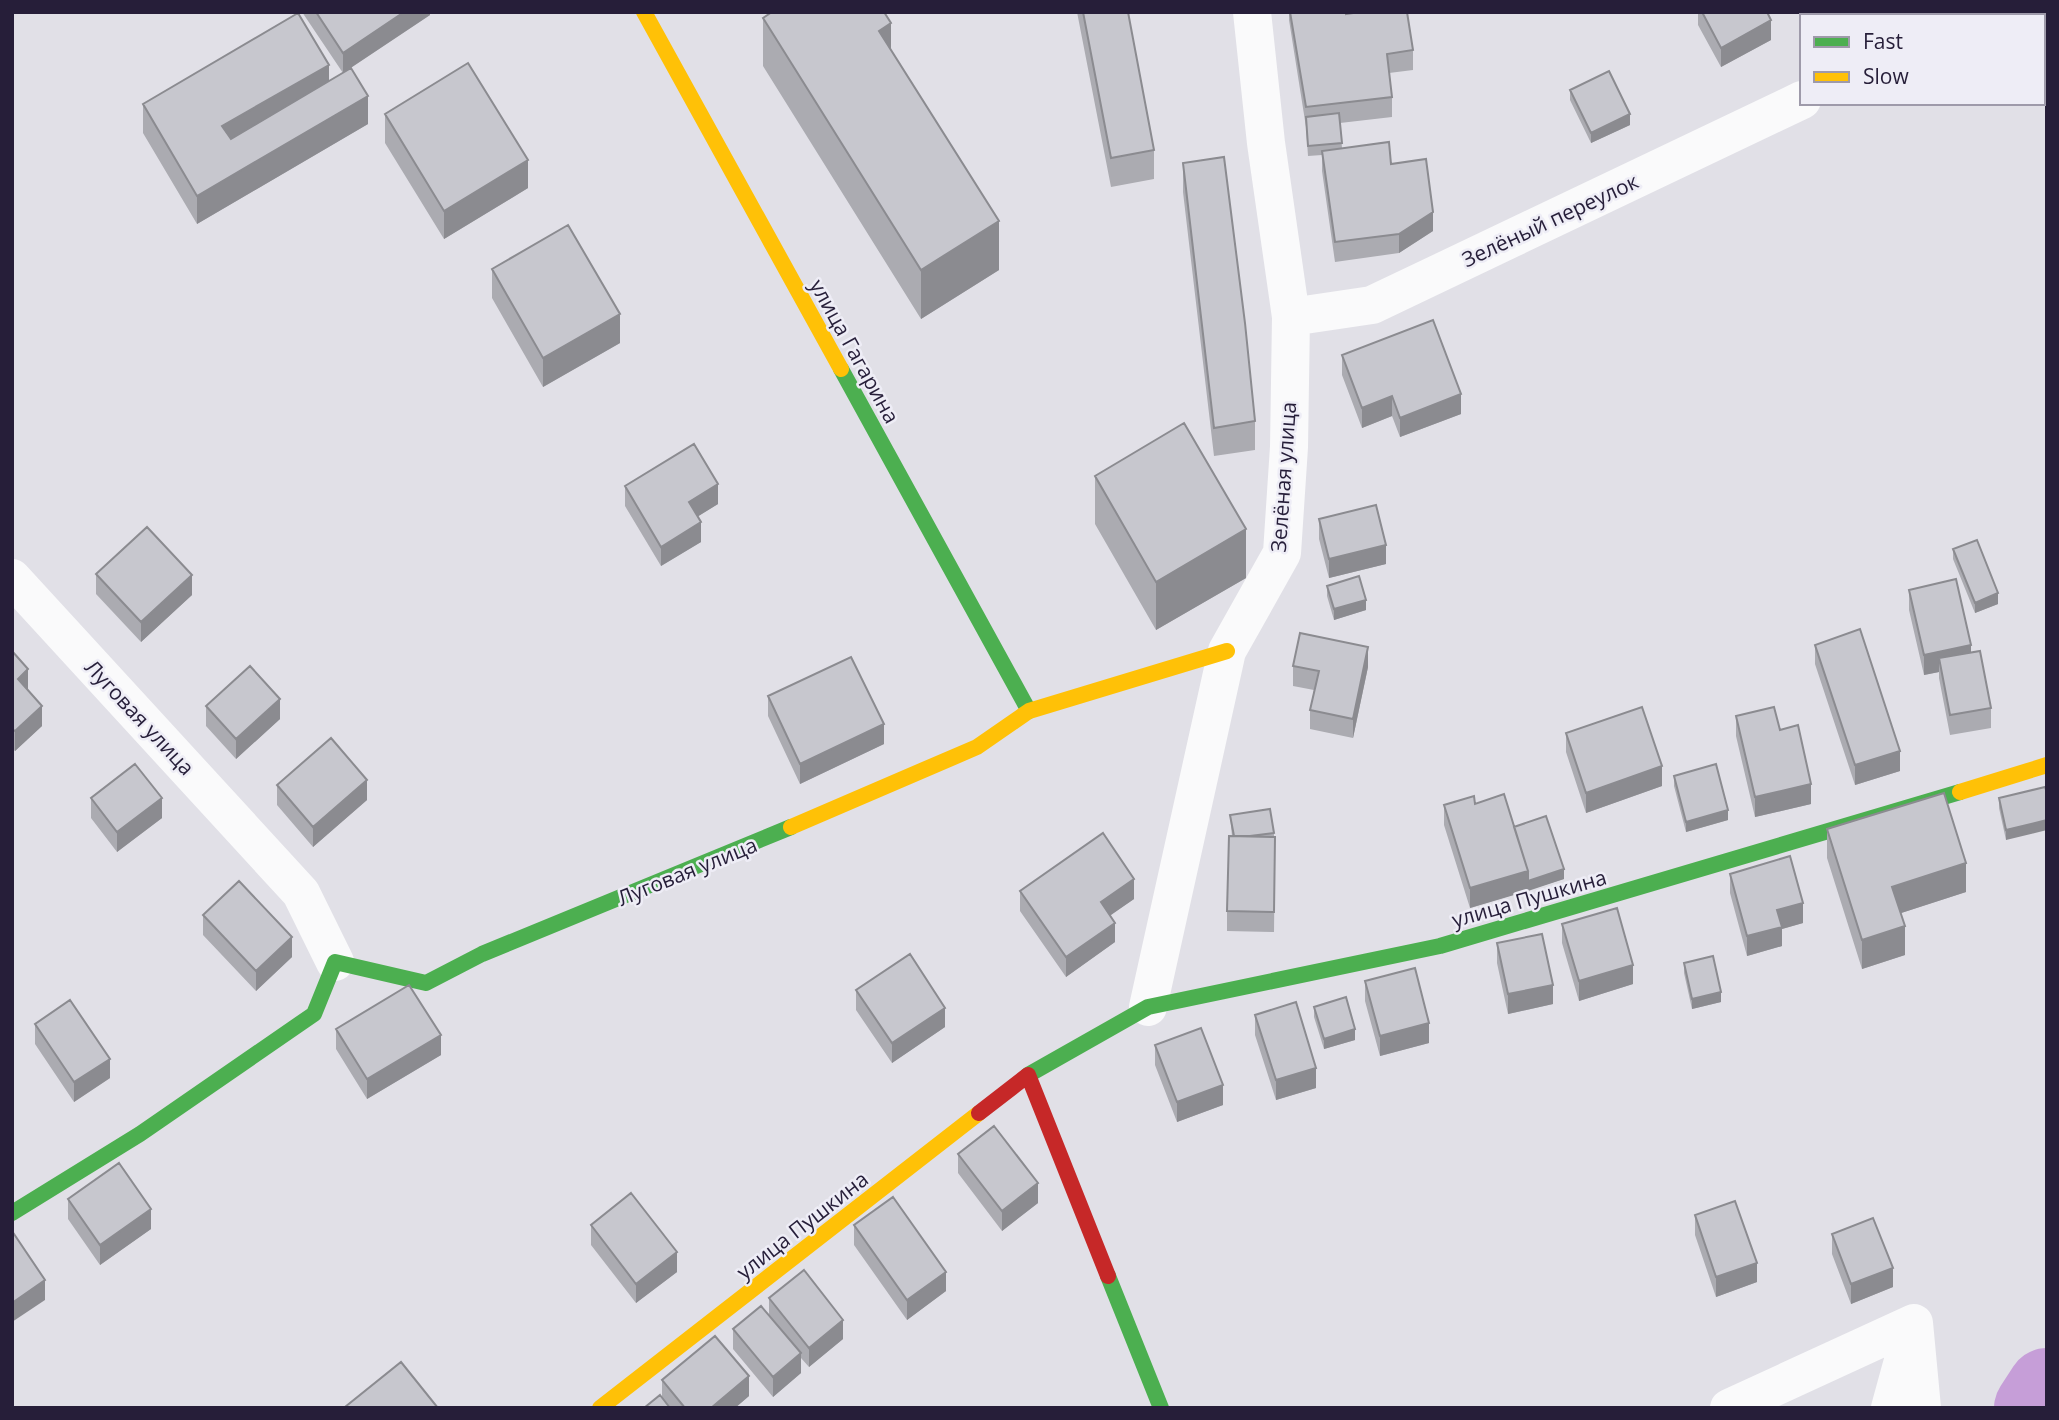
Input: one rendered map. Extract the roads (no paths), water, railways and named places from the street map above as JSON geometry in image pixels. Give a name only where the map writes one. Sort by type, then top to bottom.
[{"type":"street","name":"улица Гагарина","points":[[643,12],[1029,711]]},
{"type":"street","name":"Зелёная улица","points":[[1148,1007],[1227,651],[1282,553],[1289,447],[1291,317],[1266,143],[1252,12]]},
{"type":"street","name":"Зелёный переулок","points":[[1291,317],[1372,305],[1800,101]]},
{"type":"street","name":"Луговая улица","points":[[12,578],[301,893],[335,962],[426,983],[482,954],[803,823],[977,747],[1029,711],[1227,651]]},
{"type":"street","name":"улица Пушкина","points":[[600,1408],[1028,1075],[1148,1007],[1440,946],[2047,765]]},
{"type":"street","points":[[12,1213],[140,1134],[314,1014],[335,962]]},
{"type":"street","points":[[1028,1075],[1161,1408]]},
{"type":"street","points":[[1729,1408],[1913,1323]]},
{"type":"street","points":[[1890,1408],[1913,1323]]},
{"type":"street","points":[[1913,1323],[1922,1408]]},
{"type":"waterway","points":[[2034,1408],[2047,1388]]}]
